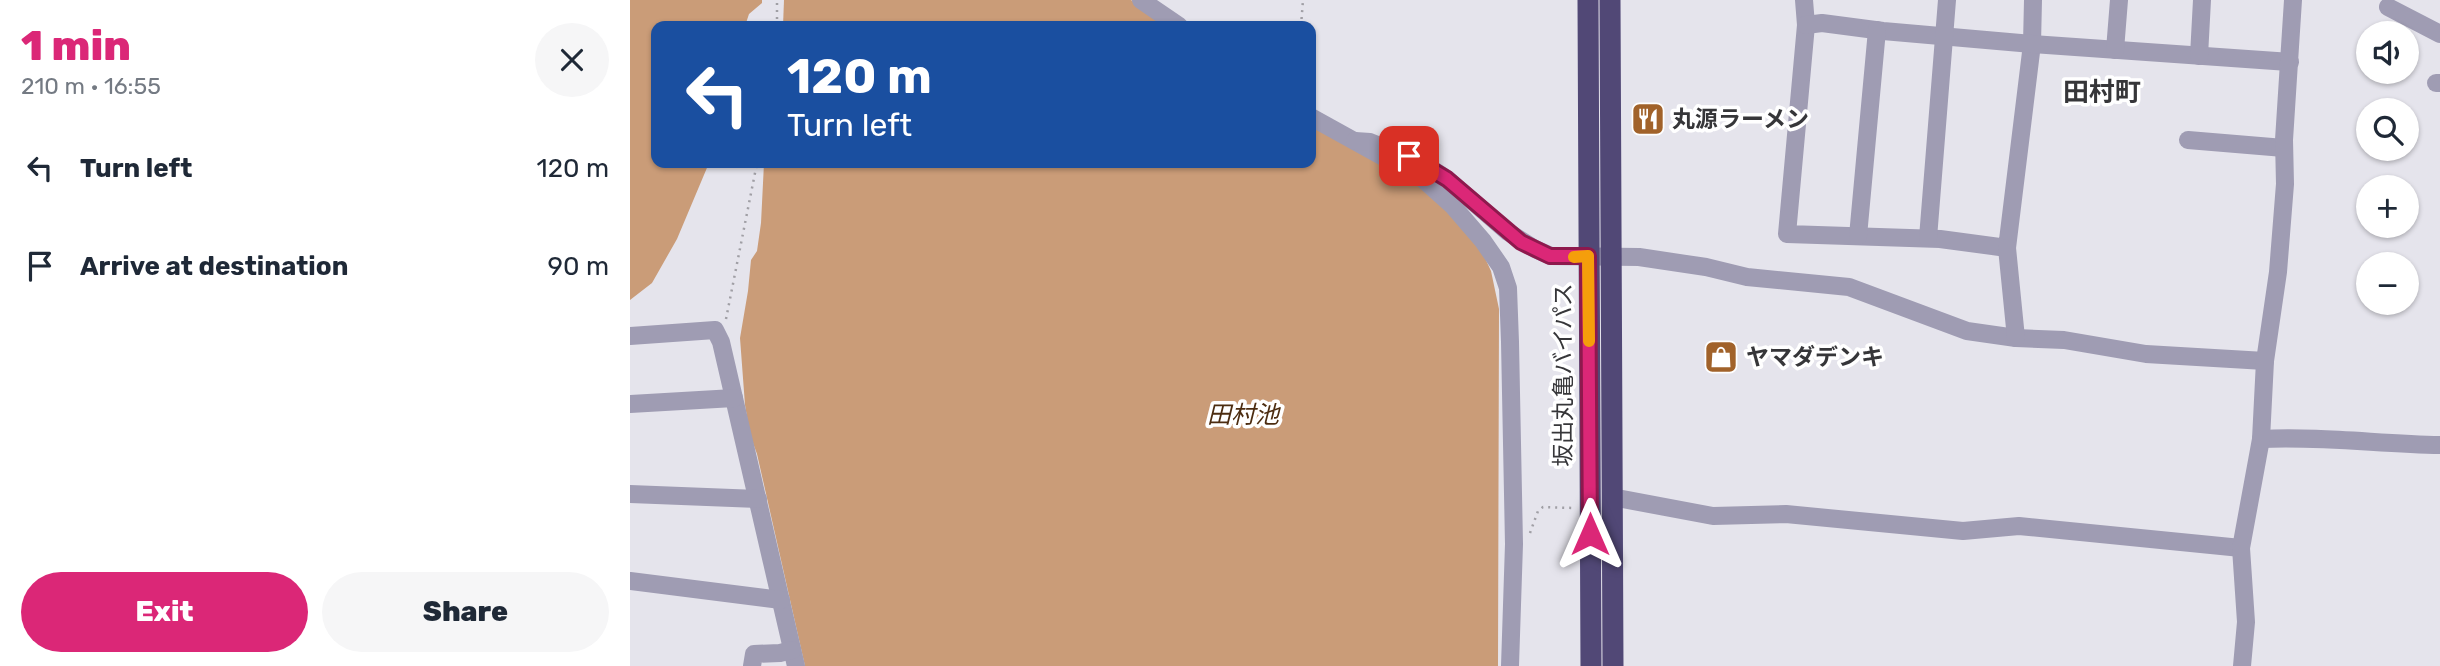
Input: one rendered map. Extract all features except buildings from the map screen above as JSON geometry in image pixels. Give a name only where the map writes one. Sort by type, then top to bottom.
[{"type":"highway","name":"坂出丸亀バイパス","points":[[1588,0],[1591,666]]},
{"type":"highway","points":[[1610,0],[1613,666]]},
{"type":"street","points":[[1141,0],[1172,21]]},
{"type":"street","points":[[1804,0],[1806,25],[1787,234],[1928,238],[2007,248]]},
{"type":"street","points":[[1928,238],[1947,0]]},
{"type":"street","points":[[2016,338],[2007,248],[2032,44],[2033,0]]},
{"type":"street","points":[[2115,50],[2119,0]]},
{"type":"street","points":[[2199,56],[2202,0]]},
{"type":"street","points":[[2242,666],[2246,622],[2241,548],[2261,439],[2265,361],[2278,272],[2285,184],[2284,148],[2293,0]]},
{"type":"street","points":[[2388,7],[2440,34]]},
{"type":"street","points":[[1806,25],[1822,23],[2032,44],[2290,62]]},
{"type":"street","points":[[1858,236],[1877,30]]},
{"type":"street","points":[[1316,120],[1423,179],[1452,205],[1501,267],[1508,288],[1514,550],[1510,666]]},
{"type":"street","points":[[2188,140],[2284,148]]},
{"type":"street","points":[[1355,141],[1370,142],[1424,164],[1453,183],[1508,232],[1535,249],[1562,257],[1611,255],[1674,261],[1747,277],[1849,288],[1967,331],[2016,338],[2064,340],[2157,355],[2265,361]]},
{"type":"street","points":[[630,336],[715,330],[721,342],[794,658]]},
{"type":"street","points":[[630,404],[734,398]]},
{"type":"street","points":[[2261,439],[2295,437],[2440,445]]},
{"type":"street","points":[[630,494],[758,499]]},
{"type":"street","points":[[1612,497],[1713,516],[1786,514],[1963,530],[2019,526],[2241,548]]},
{"type":"street","points":[[630,581],[780,600]]},
{"type":"street","points":[[752,666],[754,654],[780,653],[794,658]]},
{"type":"path","points":[[777,0],[777,21]]},
{"type":"path","points":[[1301,21],[1303,0]]},
{"type":"path","points":[[721,342],[756,168]]},
{"type":"path","points":[[1514,550],[1526,541],[1538,511],[1543,507],[1590,508]]},
{"type":"water","points":[[630,0],[762,0],[749,14],[747,21],[651,21],[651,168],[707,168],[677,239],[652,283],[630,300]]},
{"type":"water","points":[[784,0],[1131,0],[1160,21],[783,21]]},
{"type":"water","name":"田村池","points":[[1316,128],[1441,199],[1473,232],[1491,271],[1499,309],[1498,666],[805,666],[745,405],[740,338],[751,260],[757,251],[764,168],[1316,168]]},
{"type":"slow traffic","points":[[1574,257],[1588,256],[1589,341]]},
{"type":"place","name":"丸源ラーメン","points":[[1648,119]]},
{"type":"place","name":"ヤマダデンキ","points":[[1721,357]]},
{"type":"district","name":"田村町","points":[[2102,92]]},
{"type":"route","points":[[1409,156],[1447,179],[1521,242],[1550,256],[1588,256],[1590,534]]}]
